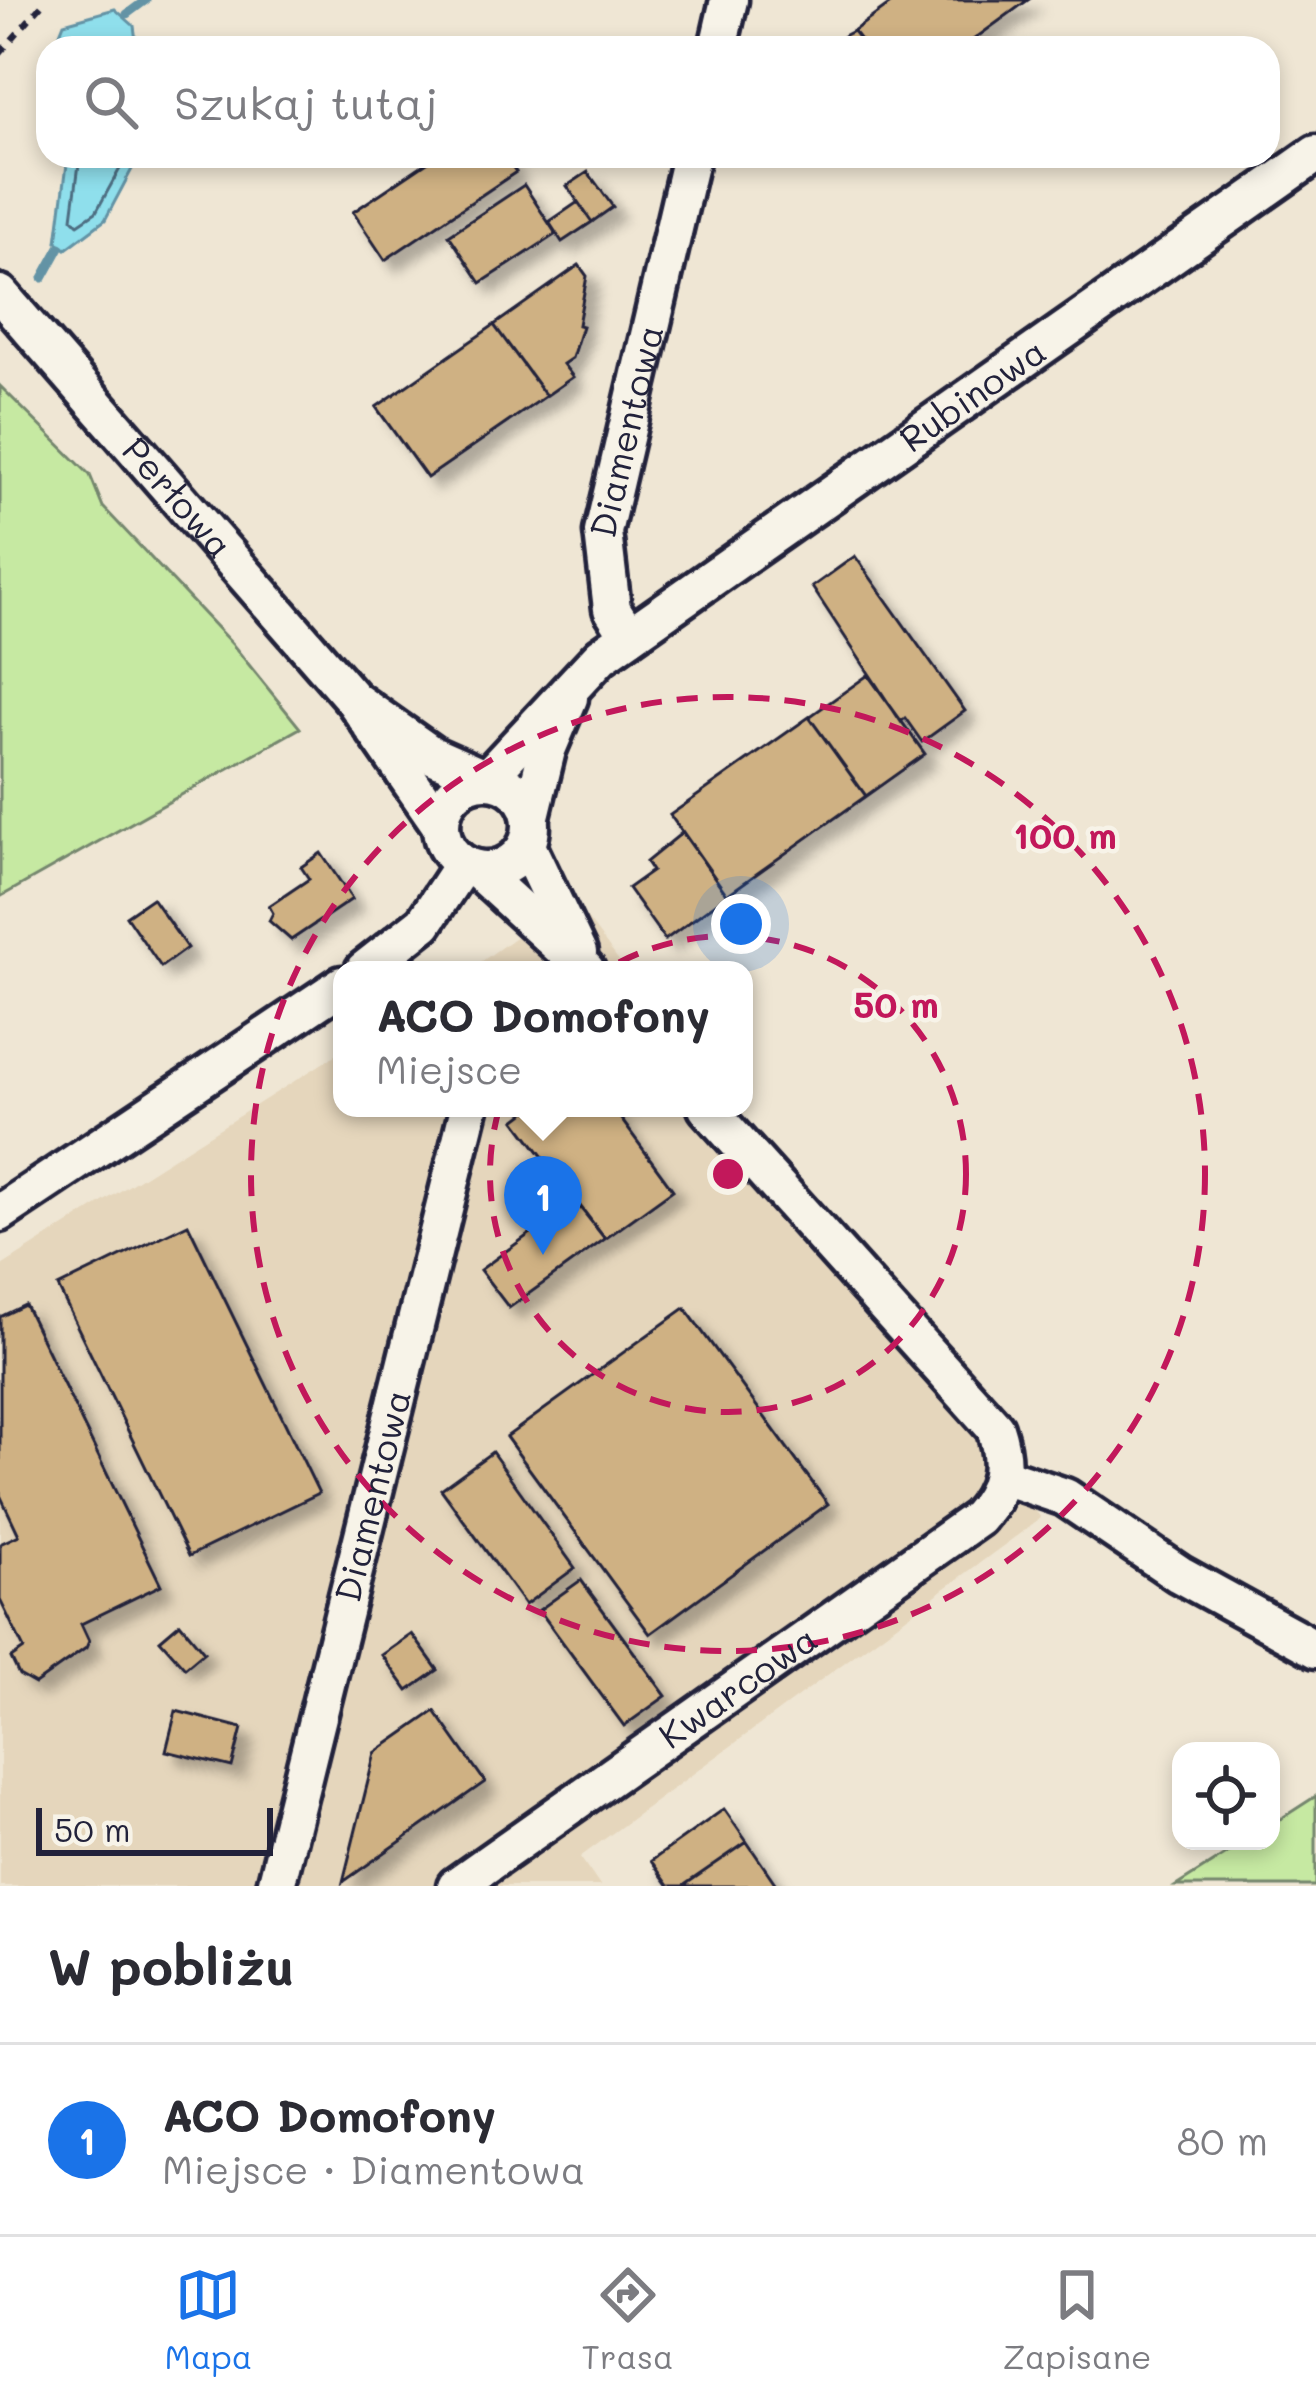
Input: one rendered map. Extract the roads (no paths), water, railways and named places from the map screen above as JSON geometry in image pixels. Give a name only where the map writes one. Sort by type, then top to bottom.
[{"type":"street","points":[[721,36],[729,0]]},
{"type":"street","name":"Rubinowa","points":[[629,636],[1316,154]]},
{"type":"street","name":"Diamentowa","points":[[629,636],[612,609],[603,532],[688,168]]},
{"type":"street","name":"Perłowa","points":[[0,294],[354,700],[441,826]]},
{"type":"street","points":[[575,961],[452,854],[441,826],[450,799],[486,779],[574,683],[629,636]]},
{"type":"street","points":[[470,866],[506,866],[529,831],[548,750],[574,683]]},
{"type":"street","name":"Perłowa","points":[[354,700],[432,755],[486,779]]},
{"type":"street","points":[[486,779],[516,791],[581,961]]},
{"type":"street","points":[[375,961],[424,923],[470,866]]},
{"type":"street","points":[[0,1213],[333,991]]},
{"type":"street","name":"Diamentowa","points":[[276,1886],[467,1117]]},
{"type":"street","points":[[715,1117],[994,1428],[1003,1476],[1065,1497],[1178,1574],[1316,1649]]},
{"type":"street","name":"Kwarcowa","points":[[456,1886],[978,1518],[993,1501],[1003,1476]]},
{"type":"water","points":[[115,9],[134,26],[135,36],[59,36],[64,23]]},
{"type":"water","points":[[66,168],[133,168],[105,220],[66,249],[57,242]]},
{"type":"waterway","points":[[127,14],[146,0]]},
{"type":"waterway","points":[[43,278],[60,247]]},
{"type":"place","name":"ACO Domofony","points":[[543,1255]]}]
